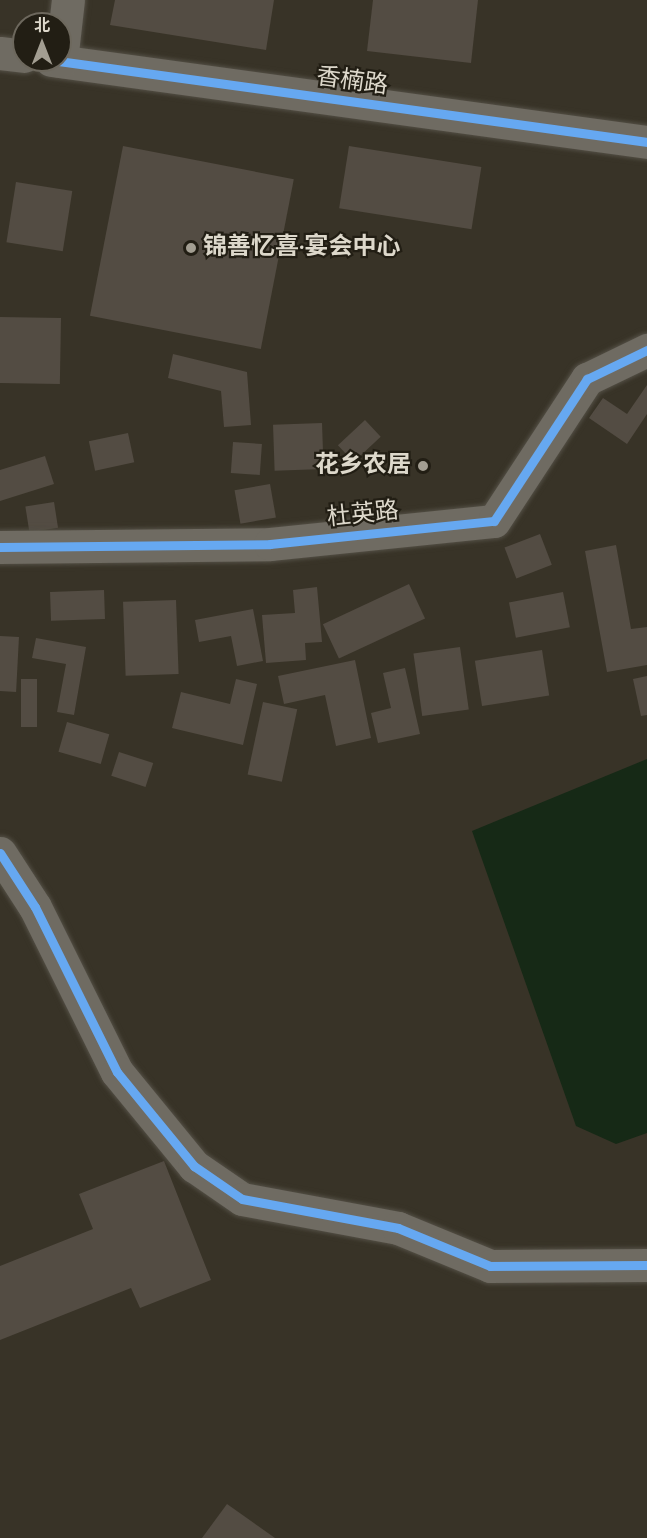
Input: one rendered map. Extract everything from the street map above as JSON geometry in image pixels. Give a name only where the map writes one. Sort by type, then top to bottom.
[{"type":"street","name":"香楠路","points":[[72,63],[647,142]]},
{"type":"street","name":"杜英路","points":[[0,547],[270,544],[494,520],[587,379],[647,350]]},
{"type":"street","points":[[0,853],[35,907],[117,1072],[194,1166],[242,1199],[398,1228],[490,1266],[647,1265]]},
{"type":"shaded area","points":[[647,759],[647,1133],[616,1144],[576,1126],[472,831]]},
{"type":"building","points":[[115,0],[274,0],[266,50],[110,25]]},
{"type":"building","points":[[373,0],[478,0],[471,63],[367,51]]},
{"type":"building","name":"锦善忆喜·宴会中心","points":[[123,146],[294,179],[261,349],[90,316]]},
{"type":"building","points":[[349,146],[481,167],[471,229],[339,208]]},
{"type":"building","points":[[16,182],[72,191],[63,251],[6,242]]},
{"type":"building","points":[[0,317],[61,318],[60,384],[0,383]]},
{"type":"building","points":[[173,354],[247,372],[251,425],[224,427],[221,391],[168,378]]},
{"type":"building","points":[[647,385],[647,414],[627,444],[589,418],[603,398],[627,414]]},
{"type":"building","points":[[365,420],[381,437],[354,462],[338,445]]},
{"type":"building","points":[[322,423],[324,469],[275,471],[273,425]]},
{"type":"building","points":[[128,433],[134,462],[95,471],[89,441]]},
{"type":"building","points":[[233,442],[262,444],[260,475],[231,473]]},
{"type":"building","points":[[45,456],[54,484],[0,501],[0,470]]},
{"type":"building","points":[[270,484],[276,517],[240,524],[235,490]]},
{"type":"building","points":[[54,502],[58,528],[29,532],[25,507]]},
{"type":"building","points":[[540,534],[552,565],[516,578],[505,548]]},
{"type":"building","points":[[616,545],[631,629],[647,627],[647,665],[607,672],[585,551]]},
{"type":"building","points":[[409,584],[425,618],[339,659],[323,624]]},
{"type":"building","points":[[317,587],[322,642],[305,643],[306,660],[266,663],[262,615],[295,613],[293,590]]},
{"type":"building","points":[[104,590],[105,619],[51,621],[50,592]]},
{"type":"building","points":[[563,592],[570,627],[516,638],[509,602]]},
{"type":"building","points":[[176,600],[179,674],[126,676],[123,602]]},
{"type":"building","points":[[253,609],[263,661],[237,666],[231,636],[199,642],[195,620]]},
{"type":"building","points":[[0,636],[19,637],[16,692],[0,691]]},
{"type":"building","points":[[36,638],[86,647],[74,715],[57,712],[66,664],[32,658]]},
{"type":"building","points":[[460,647],[469,709],[422,716],[413,654]]},
{"type":"building","points":[[542,650],[549,695],[482,706],[475,661]]},
{"type":"building","points":[[355,660],[371,738],[336,746],[325,695],[284,704],[278,676]]},
{"type":"building","points":[[405,668],[420,734],[378,743],[371,713],[391,708],[383,673]]},
{"type":"building","points":[[647,676],[647,715],[641,716],[633,679]]},
{"type":"building","points":[[21,679],[37,679],[37,727],[21,727]]},
{"type":"building","points":[[236,679],[257,684],[243,745],[172,728],[181,692],[230,704]]},
{"type":"building","points":[[263,702],[297,709],[282,782],[248,774]]},
{"type":"building","points":[[67,722],[109,734],[101,764],[58,752]]},
{"type":"building","points":[[119,752],[153,763],[146,787],[111,776]]},
{"type":"building","points":[[164,1161],[211,1280],[140,1308],[131,1288],[0,1340],[0,1266],[93,1229],[79,1194]]},
{"type":"building","points":[[227,1504],[275,1538],[202,1538]]},
{"type":"cycle path","points":[[72,63],[647,142]]},
{"type":"cycle path","points":[[0,547],[270,544],[494,521],[587,379],[647,350]]},
{"type":"cycle path","points":[[0,853],[35,907],[117,1072],[194,1166],[242,1199],[398,1228],[490,1266],[647,1265]]},
{"type":"place","name":"锦善忆喜·宴会中心","points":[[191,248]]},
{"type":"place","name":"花乡农居","points":[[423,466]]}]
